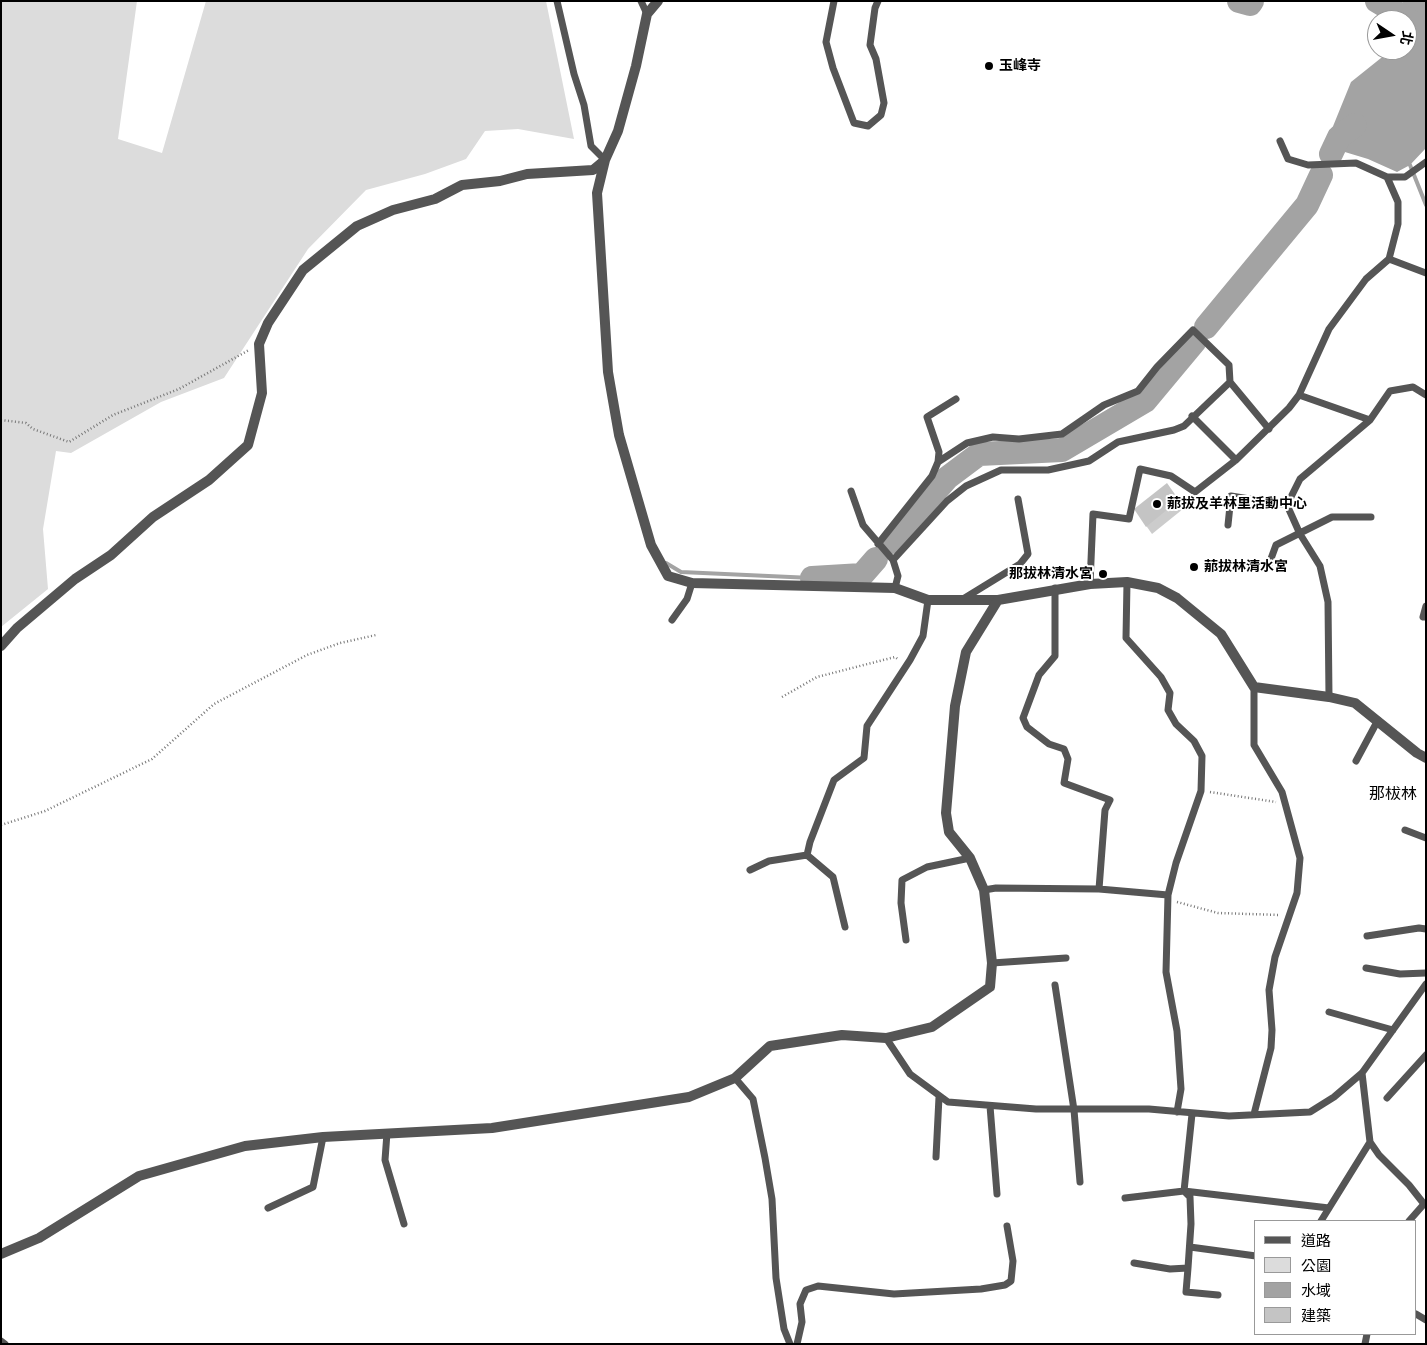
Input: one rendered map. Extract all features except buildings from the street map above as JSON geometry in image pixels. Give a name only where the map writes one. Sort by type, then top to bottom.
[{"type":"street","points":[[658,1],[647,14],[636,66],[618,131],[606,160],[597,193],[608,372],[619,435],[651,545],[668,576],[692,583],[895,588],[928,600],[998,600],[1056,588],[1127,582],[1158,588],[1177,598],[1221,634],[1254,687],[1329,697],[1355,703],[1417,753],[1426,758]]},
{"type":"street","points":[[1,646],[17,628],[75,579],[112,555],[153,517],[209,480],[248,445],[262,393],[259,344],[268,323],[303,270],[357,226],[393,210],[435,199],[462,185],[500,181],[527,174],[593,170],[606,160]]},
{"type":"street","points":[[1,1254],[39,1238],[139,1176],[245,1146],[323,1137],[492,1128],[689,1097],[735,1078],[770,1046],[842,1035],[886,1038],[932,1027],[990,987],[992,962],[984,890],[970,858],[950,832],[946,813],[955,706],[966,652],[998,600]]},
{"type":"lane","points":[[557,1],[574,74],[584,105],[591,146],[606,160]]},
{"type":"lane","points":[[641,1],[647,14]]},
{"type":"lane","points":[[834,1],[826,42],[833,68],[854,123],[868,126],[881,115],[884,103],[876,59],[870,45],[875,8],[878,1]]},
{"type":"lane","points":[[1280,141],[1288,159],[1308,165],[1356,163],[1387,177],[1404,177],[1426,162]]},
{"type":"lane","points":[[1090,584],[1093,514],[1129,519],[1140,470],[1171,476],[1195,492],[1236,460],[1269,429],[1298,395],[1329,329],[1366,279],[1389,259],[1398,224],[1398,202],[1387,177]]},
{"type":"lane","points":[[1389,259],[1426,273]]},
{"type":"lane","points":[[938,462],[967,443],[984,439],[993,437],[1019,439],[1062,434],[1104,405],[1138,391],[1157,367],[1193,330],[1229,365],[1230,382],[1269,429]]},
{"type":"lane","points":[[893,560],[948,501],[966,486],[1001,470],[1048,470],[1088,461],[1118,442],[1174,430],[1184,426],[1192,416],[1230,382]]},
{"type":"lane","points":[[1287,504],[1300,479],[1370,420],[1390,391],[1412,387],[1426,395]]},
{"type":"lane","points":[[1298,395],[1370,420]]},
{"type":"lane","points":[[878,544],[932,476],[938,462],[939,452],[927,416],[956,399]]},
{"type":"lane","points":[[1192,416],[1236,460]]},
{"type":"lane","points":[[851,491],[863,525],[893,560],[898,576],[895,588]]},
{"type":"lane","points":[[1228,526],[1232,496],[1287,504]]},
{"type":"lane","points":[[961,600],[1020,564],[1028,554],[1018,499]]},
{"type":"lane","points":[[1287,504],[1300,534],[1320,566],[1328,602],[1329,697]]},
{"type":"lane","points":[[1268,568],[1276,545],[1332,518],[1371,517]]},
{"type":"lane","points":[[1127,582],[1126,638],[1161,677],[1170,693],[1168,710],[1176,724],[1194,741],[1202,756],[1201,791],[1176,863],[1168,897],[1166,972],[1177,1031],[1180,1089],[1177,1112]]},
{"type":"lane","points":[[672,620],[687,599],[692,583]]},
{"type":"lane","points":[[1056,588],[1054,656],[1039,675],[1023,718],[1027,726],[1049,744],[1064,749],[1068,758],[1064,782],[1110,800],[1105,810],[1099,889]]},
{"type":"lane","points":[[807,856],[834,780],[864,758],[867,726],[907,665],[923,636],[928,600]]},
{"type":"lane","points":[[1426,606],[1423,617],[1426,618]]},
{"type":"lane","points":[[1254,687],[1254,745],[1282,792],[1300,858],[1298,893],[1273,966],[1269,990],[1272,1030],[1271,1048],[1254,1114]]},
{"type":"lane","points":[[1356,761],[1378,720]]},
{"type":"lane","points":[[1405,830],[1426,838]]},
{"type":"lane","points":[[750,870],[769,861],[807,856],[833,878],[845,927]]},
{"type":"lane","points":[[906,940],[900,903],[902,880],[927,866],[970,858]]},
{"type":"lane","points":[[984,890],[996,888],[1099,889],[1168,897]]},
{"type":"lane","points":[[1367,936],[1418,928],[1426,929]]},
{"type":"lane","points":[[992,962],[1066,958]]},
{"type":"lane","points":[[1366,968],[1400,974],[1426,973]]},
{"type":"lane","points":[[886,1038],[910,1074],[948,1102],[1074,1110],[1149,1108],[1192,1114],[1310,1112],[1334,1097],[1362,1073],[1426,984]]},
{"type":"lane","points":[[1054,985],[1074,1110],[1080,1182]]},
{"type":"lane","points":[[1329,1012],[1393,1030]]},
{"type":"lane","points":[[1387,1098],[1426,1055]]},
{"type":"lane","points":[[1362,1073],[1370,1142],[1424,1204],[1410,1220]]},
{"type":"lane","points":[[735,1078],[752,1099],[766,1158],[772,1198],[776,1278],[784,1328],[790,1344]]},
{"type":"lane","points":[[936,1157],[939,1096]]},
{"type":"lane","points":[[990,1106],[997,1194]]},
{"type":"lane","points":[[1184,1191],[1192,1114]]},
{"type":"lane","points":[[387,1133],[386,1160],[404,1224]]},
{"type":"lane","points":[[268,1208],[313,1187],[323,1137]]},
{"type":"lane","points":[[1322,1220],[1370,1142]]},
{"type":"lane","points":[[1125,1198],[1184,1191],[1328,1208]]},
{"type":"lane","points":[[1184,1191],[1190,1197],[1190,1247],[1186,1292],[1218,1295]]},
{"type":"lane","points":[[797,1344],[802,1322],[800,1304],[806,1290],[818,1286],[894,1294],[981,1289],[1006,1285],[1011,1281],[1013,1261],[1007,1226]]},
{"type":"lane","points":[[1190,1247],[1254,1256]]},
{"type":"lane","points":[[1134,1263],[1170,1269],[1188,1268]]},
{"type":"lane","points":[[1,1341],[5,1344]]},
{"type":"path","points":[[1,420],[26,423],[33,429],[69,442],[113,415],[179,389],[259,344]]},
{"type":"path","points":[[1,825],[45,811],[152,759],[214,704],[307,655],[340,643],[376,636]]},
{"type":"path","points":[[782,697],[817,677],[894,657],[907,665]]},
{"type":"path","points":[[1201,791],[1284,804]]},
{"type":"path","points":[[1168,897],[1218,913],[1290,915]]},
{"type":"green space","points":[[1,1],[137,1],[118,139],[162,153],[206,1],[546,1],[574,139],[518,129],[485,131],[466,159],[425,174],[366,190],[308,249],[224,378],[161,402],[71,453],[56,451],[43,529],[48,589],[1,627]]},
{"type":"water","points":[[1405,1],[1426,1],[1426,148],[1410,165],[1397,172],[1368,159],[1325,146],[1351,82],[1378,60],[1417,60],[1417,10],[1397,10],[1398,5]]},
{"type":"waterway","points":[[1239,1],[1250,4],[1252,1]]},
{"type":"waterway","points":[[1377,1],[1392,10]]},
{"type":"waterway","points":[[1331,154],[1339,137],[1355,125]]},
{"type":"waterway","points":[[1410,165],[1426,205]]},
{"type":"waterway","points":[[1206,327],[1307,205],[1321,175]]},
{"type":"waterway","points":[[891,542],[947,478],[979,454],[1062,450],[1145,401],[1195,341]]},
{"type":"waterway","points":[[812,578],[862,575],[876,559]]},
{"type":"waterway","points":[[666,563],[681,572],[812,578]]},
{"type":"place","name":"玉峰寺","points":[[989,66]]},
{"type":"place","name":"𦰡拔及羊林里活動中心","points":[[1157,504]]},
{"type":"place","name":"𦰡拔林清水宮","points":[[1194,567]]},
{"type":"place","name":"那拔林清水宮","points":[[1103,574]]},
{"type":"district","name":"那柭林","points":[[1393,795]]}]
